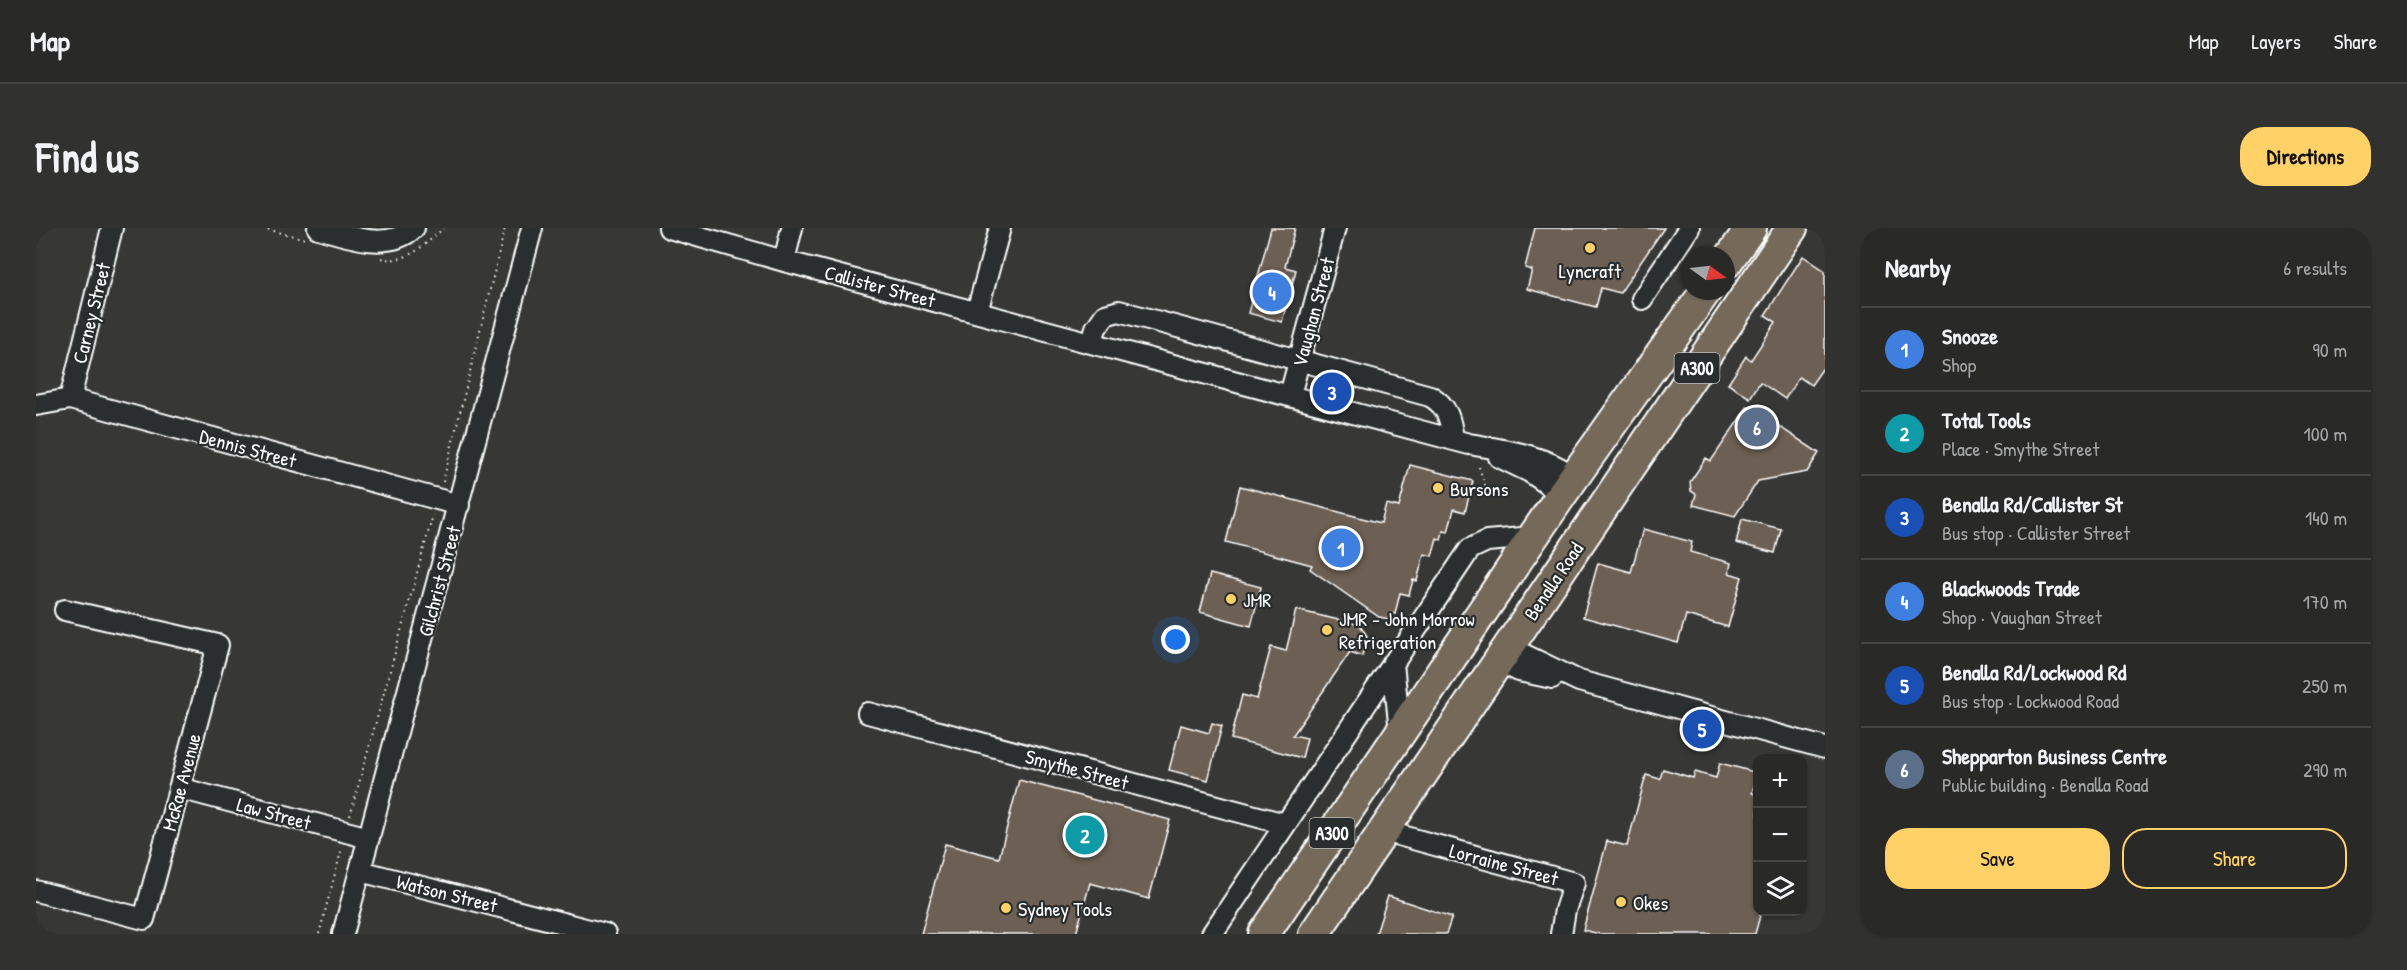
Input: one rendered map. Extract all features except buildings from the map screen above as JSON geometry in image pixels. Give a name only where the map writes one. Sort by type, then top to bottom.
[{"type":"highway","points":[[1735,246],[1751,228]]},
{"type":"highway","name":"Benalla Road","points":[[1314,934],[1792,228]]},
{"type":"highway","points":[[1735,251],[1761,250],[1769,261]]},
{"type":"highway","name":"A300","points":[[1264,934],[1568,486],[1700,300]]},
{"type":"highway","points":[[1568,486],[1602,508]]},
{"type":"highway","points":[[1470,629],[1503,654]]},
{"type":"street","name":"Carney Street","points":[[70,399],[112,228]]},
{"type":"street","points":[[318,228],[384,242],[407,234],[414,228]]},
{"type":"street","name":"Gilchrist Street","points":[[343,934],[532,228]]},
{"type":"street","name":"Callister Street","points":[[669,228],[776,259],[1461,442],[1533,458],[1564,470],[1568,486]]},
{"type":"street","points":[[776,259],[783,228]]},
{"type":"street","points":[[776,259],[792,228]]},
{"type":"street","points":[[977,312],[1000,228]]},
{"type":"street","name":"Vaughan Street","points":[[1290,395],[1335,228]]},
{"type":"street","points":[[1642,299],[1689,228]]},
{"type":"street","points":[[1092,342],[1096,328],[1105,315],[1119,311],[1300,359],[1430,396],[1444,406],[1461,442]]},
{"type":"street","name":"Dennis Street","points":[[36,405],[70,399],[459,506]]},
{"type":"street","points":[[1212,934],[1470,549],[1487,541],[1533,537]]},
{"type":"street","name":"McRae Avenue","points":[[36,891],[144,919],[218,645],[65,610]]},
{"type":"street","points":[[1503,654],[1579,681],[1825,748]]},
{"type":"street","points":[[1393,663],[1400,732]]},
{"type":"street","name":"Smythe Street","points":[[868,713],[1285,824]]},
{"type":"street","name":"Law Street","points":[[179,788],[369,838]]},
{"type":"street","name":"Lorraine Street","points":[[1384,831],[1574,883],[1565,910],[1561,934]]},
{"type":"street","name":"Watson Street","points":[[360,871],[604,934]]},
{"type":"path","points":[[320,934],[433,519],[434,499],[443,482],[505,228]]},
{"type":"path","points":[[1479,467],[1486,488]]},
{"type":"place","name":"Lyncraft","points":[[1590,248]]},
{"type":"place","name":"Blackwoods Trade","points":[[1272,292]]},
{"type":"place","name":"Benalla Rd/Callister St","points":[[1332,392]]},
{"type":"place","name":"Shepparton Business Centre","points":[[1757,427]]},
{"type":"place","name":"Bursons","points":[[1438,488]]},
{"type":"place","name":"Snooze","points":[[1341,548]]},
{"type":"place","name":"JMR","points":[[1231,599]]},
{"type":"place","name":"JMR - John Morrow Refrigeration","points":[[1327,630]]},
{"type":"place","name":"Benalla Rd/Lockwood Rd","points":[[1702,729]]},
{"type":"place","name":"Total Tools","points":[[1085,835]]},
{"type":"place","name":"Okes","points":[[1621,902]]},
{"type":"place","name":"Sydney Tools","points":[[1006,908]]}]
